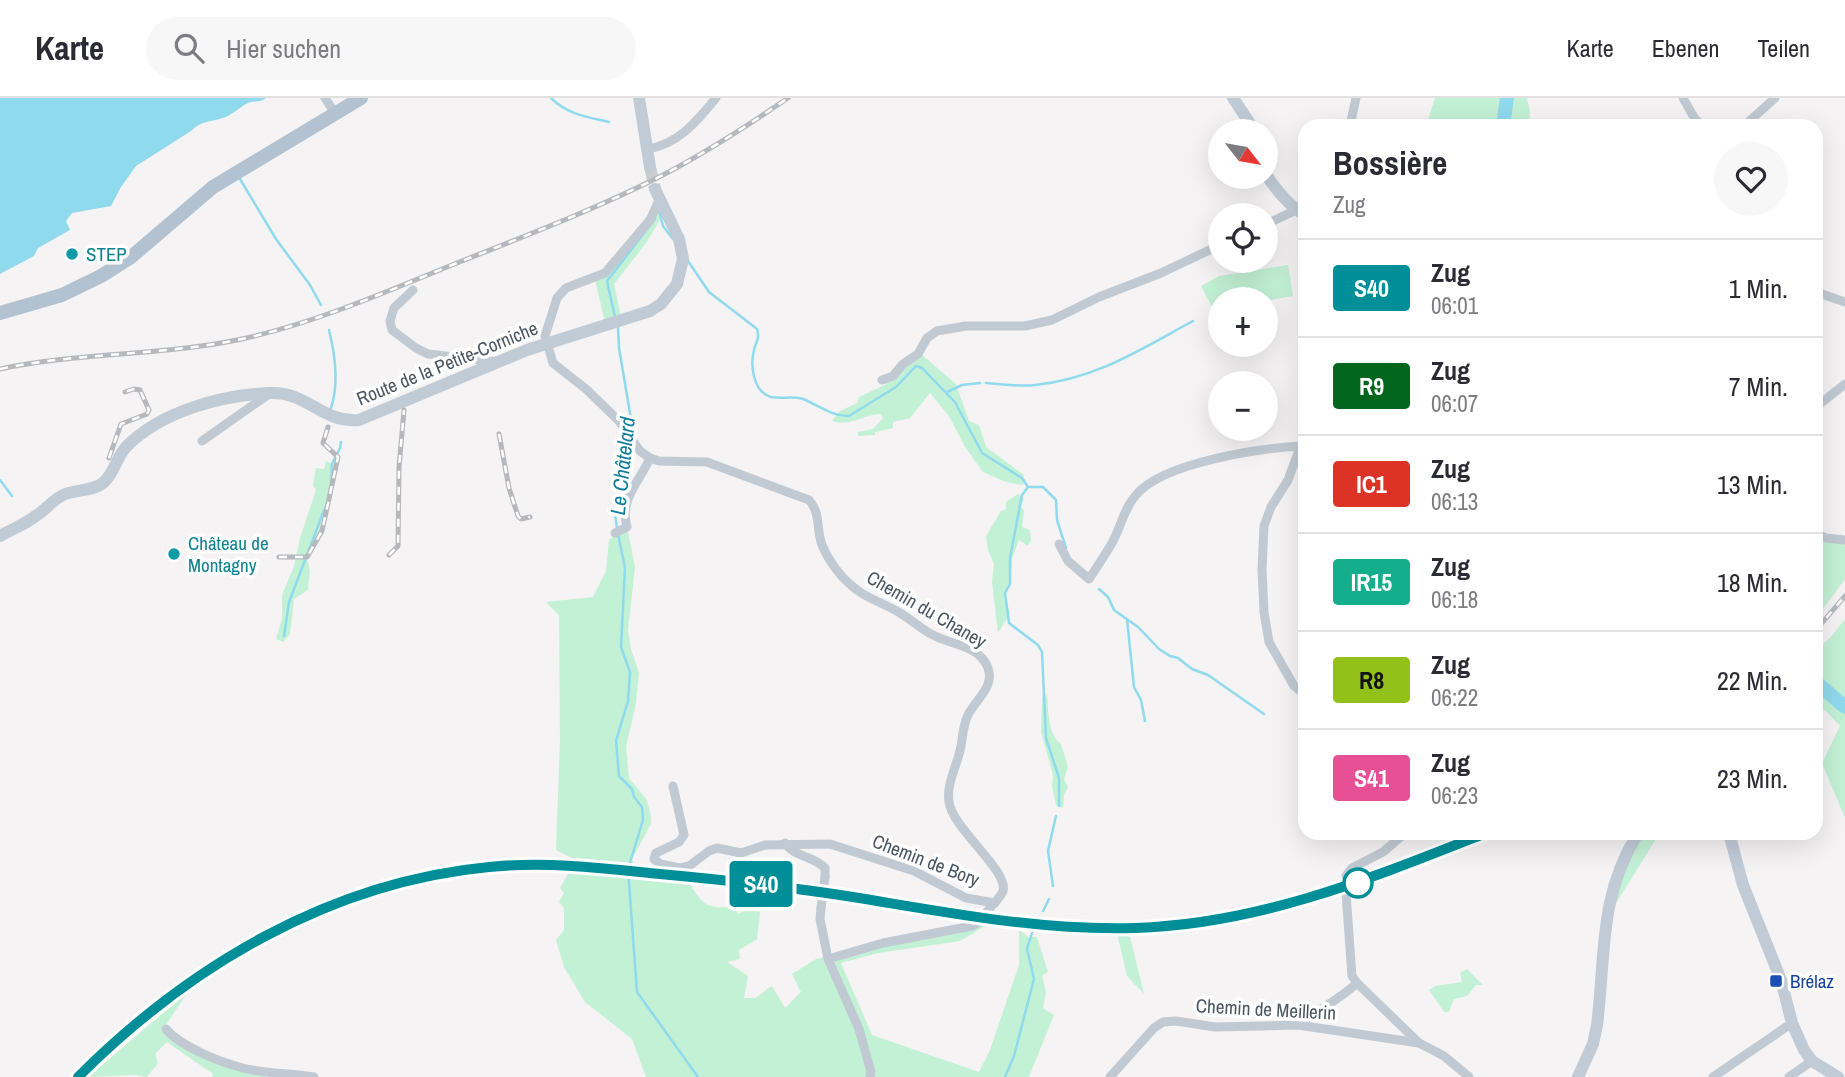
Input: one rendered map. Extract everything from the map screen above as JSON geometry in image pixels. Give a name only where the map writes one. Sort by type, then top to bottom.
[{"type":"main road","points":[[0,313],[50,299],[102,276],[131,257],[213,187],[361,98]]},
{"type":"street","points":[[325,98],[335,113]]},
{"type":"street","points":[[639,98],[650,167]]},
{"type":"street","points":[[647,149],[670,143],[681,135],[716,98]]},
{"type":"street","points":[[1233,98],[1247,119]]},
{"type":"street","points":[[1352,119],[1356,98]]},
{"type":"street","points":[[1683,98],[1693,119]]},
{"type":"street","points":[[1752,119],[1775,98]]},
{"type":"street","points":[[1278,187],[1298,210]]},
{"type":"street","points":[[621,530],[632,487],[642,476],[650,458],[640,451],[626,429],[586,389],[557,367],[549,353],[545,330],[557,299],[566,288],[605,273],[650,220],[657,195]]},
{"type":"street","name":"Route de la Petite-Corniche","points":[[0,537],[27,522],[64,495],[102,485],[129,444],[179,413],[237,395],[271,393],[298,396],[325,414],[341,420],[359,420],[547,344],[650,311],[674,290],[680,278],[683,259],[681,245],[657,195]]},
{"type":"street","points":[[1278,221],[1298,214]]},
{"type":"street","points":[[883,380],[893,376],[903,364],[918,354],[927,338],[937,331],[966,326],[1025,326],[1052,320],[1208,250]]},
{"type":"street","points":[[413,290],[394,308],[390,321],[393,330],[415,348],[428,354],[486,358],[499,362]]},
{"type":"street","points":[[1823,294],[1845,302]]},
{"type":"street","points":[[1823,401],[1845,384]]},
{"type":"street","points":[[202,441],[271,393]]},
{"type":"street","points":[[1059,544],[1068,561],[1089,579],[1112,543],[1129,505],[1137,493],[1154,481],[1206,461],[1298,443]]},
{"type":"street","name":"Chemin du Chaney","points":[[650,458],[659,461],[707,462],[810,501],[817,516],[822,544],[845,580],[859,592],[901,614],[929,633],[968,648],[988,667],[986,688],[972,707],[964,725],[948,801],[958,822],[1001,879],[1003,892],[997,901]]},
{"type":"street","points":[[1298,458],[1271,507],[1264,526],[1262,570],[1269,642],[1298,689]]},
{"type":"street","points":[[1823,536],[1845,540]]},
{"type":"street","name":"Chemin de Bory","points":[[673,786],[684,835],[679,842],[656,853],[654,859],[660,864],[689,866],[717,848],[741,853],[765,845],[830,844],[914,871],[966,898],[997,901]]},
{"type":"street","points":[[1346,876],[1352,868],[1382,852],[1397,840]]},
{"type":"street","points":[[1578,1077],[1593,1044],[1597,1026],[1607,908],[1619,869],[1634,840]]},
{"type":"street","points":[[1731,840],[1742,885],[1781,980],[1792,1023],[1804,1050],[1812,1061],[1839,1077]]},
{"type":"street","points":[[785,843],[789,850],[819,862],[825,868],[820,919],[828,958],[859,1029],[870,1077]]},
{"type":"street","points":[[1346,893],[1352,976],[1419,1043],[1444,1056],[1469,1077]]},
{"type":"street","points":[[828,958],[883,943],[972,926],[982,921],[997,901]]},
{"type":"street","points":[[1298,1025],[1315,1011],[1343,996],[1357,983]]},
{"type":"street","name":"Chemin de Meillerin","points":[[1110,1077],[1154,1028],[1163,1022],[1176,1021],[1215,1027],[1298,1025],[1419,1043]]},
{"type":"street","points":[[1713,1077],[1792,1023]]},
{"type":"street","points":[[166,1029],[173,1038],[244,1069],[314,1077]]},
{"type":"street","points":[[1789,1077],[1812,1061]]},
{"type":"green space","points":[[1435,98],[1527,98],[1530,111],[1529,119],[1428,119]]},
{"type":"green space","points":[[655,206],[663,215],[646,243],[614,284],[621,316],[605,322],[594,276],[605,273]]},
{"type":"green space","points":[[1288,265],[1293,296],[1278,299],[1278,287],[1208,287],[1208,299],[1201,286],[1219,276],[1278,273],[1278,267]]},
{"type":"green space","points":[[921,354],[956,384],[969,421],[979,425],[986,447],[1024,475],[1026,481],[1022,485],[1006,482],[983,472],[965,447],[949,416],[930,393],[910,418],[893,422],[893,428],[875,432],[875,435],[858,436],[858,432],[873,429],[883,418],[880,414],[844,423],[832,421],[840,411],[857,403],[859,397],[885,385]]},
{"type":"green space","points":[[326,461],[332,464],[329,492],[323,508],[320,530],[307,558],[310,571],[308,590],[294,599],[290,634],[283,642],[276,639],[282,618],[282,595],[294,566],[315,493],[313,486],[316,468],[324,469]]},
{"type":"green space","points":[[1018,494],[1024,498],[1021,506],[1024,511],[1022,527],[1030,530],[1031,540],[1028,546],[1019,540],[1012,559],[1011,578],[1004,597],[1010,613],[998,633],[992,582],[994,564],[986,536],[1001,511],[1006,509],[1006,502]]},
{"type":"green space","points":[[627,527],[635,567],[628,630],[639,673],[636,703],[626,747],[629,778],[647,800],[651,817],[651,824],[632,859],[634,863],[572,858],[556,850],[560,740],[559,615],[546,602],[593,597],[606,571],[609,540]]},
{"type":"green space","points":[[1823,535],[1845,540],[1845,579],[1823,609]]},
{"type":"green space","points":[[1845,619],[1845,818],[1823,765],[1840,726],[1823,711],[1823,644]]},
{"type":"green space","points":[[1047,695],[1051,728],[1061,744],[1068,767],[1064,779],[1068,787],[1063,808],[1056,805],[1053,775],[1041,732],[1042,698]]},
{"type":"green space","points":[[1640,840],[1655,840],[1616,903],[1615,894]]},
{"type":"green space","points":[[571,868],[688,880],[704,903],[715,907],[732,906],[739,914],[753,905],[760,913],[757,939],[739,950],[740,959],[727,962],[748,976],[744,998],[755,998],[772,986],[785,1008],[801,992],[792,974],[816,959],[982,921],[990,923],[960,941],[878,953],[841,963],[872,1035],[979,1072],[990,1050],[1019,965],[1019,930],[1029,937],[1037,937],[1048,972],[1042,976],[1046,992],[1043,1008],[1054,1015],[1029,1077],[646,1077],[632,1039],[585,1002],[564,967],[556,940],[564,930],[564,908],[559,902],[564,893],[560,888]]},
{"type":"green space","points":[[1117,933],[1130,937],[1144,994],[1127,976]]},
{"type":"green space","points":[[1467,969],[1483,985],[1476,985],[1467,996],[1454,999],[1449,1012],[1444,1012],[1429,990],[1435,986],[1462,982],[1460,973]]},
{"type":"green space","points":[[187,993],[166,1025],[173,1038],[244,1068],[272,1072],[265,1077],[212,1077],[213,1074],[167,1042],[155,1054],[158,1063],[147,1077],[88,1077]]},
{"type":"water","points":[[0,98],[266,98],[249,103],[226,117],[199,125],[136,166],[111,206],[72,213],[66,221],[70,230],[38,248],[34,256],[0,274]]},
{"type":"waterway","points":[[551,98],[571,111],[609,122]]},
{"type":"waterway","points":[[1504,119],[1507,98]]},
{"type":"waterway","points":[[240,179],[276,239],[310,285],[321,305]]},
{"type":"waterway","name":"Le Châtelard","points":[[659,211],[663,226],[673,239]]},
{"type":"waterway","name":"Le Châtelard","points":[[615,317],[607,281],[655,219]]},
{"type":"waterway","points":[[688,261],[709,292],[757,329],[753,370],[757,384],[765,394],[775,398],[803,399],[831,413],[849,416],[896,387],[916,366],[922,368],[955,402],[982,453],[1022,478],[1028,487]]},
{"type":"waterway","points":[[986,383],[1029,386],[1078,376],[1136,352],[1193,321]]},
{"type":"waterway","name":"Le Châtelard","points":[[618,327],[631,419],[629,431]]},
{"type":"waterway","points":[[329,330],[335,369],[331,408]]},
{"type":"waterway","points":[[947,392],[962,385],[980,383]]},
{"type":"waterway","name":"Le Châtelard","points":[[617,528],[615,514],[627,437]]},
{"type":"waterway","points":[[284,636],[289,602],[331,492],[332,464],[341,442]]},
{"type":"waterway","points":[[0,480],[12,496]]},
{"type":"waterway","points":[[1028,487],[1022,495],[1010,558],[1010,584],[1005,593],[1009,623],[1038,645],[1042,652],[1046,738],[1059,778],[1059,806]]},
{"type":"waterway","points":[[1030,487],[1043,487],[1056,500],[1057,520],[1066,548]]},
{"type":"waterway","name":"Le Châtelard","points":[[618,534],[625,568],[621,647],[630,672],[628,701],[616,741],[619,776],[632,789],[634,797],[642,807],[643,820],[628,869],[637,992],[698,1077]]},
{"type":"waterway","points":[[1099,589],[1108,597],[1114,610],[1138,627],[1159,649],[1178,658],[1192,669],[1208,675],[1264,714]]},
{"type":"waterway","points":[[1127,619],[1134,687],[1141,700],[1145,721]]},
{"type":"waterway","points":[[1823,688],[1845,707]]},
{"type":"waterway","points":[[1053,886],[1048,851],[1056,816]]},
{"type":"waterway","points":[[1043,911],[1049,899]]},
{"type":"waterway","points":[[1005,1077],[1014,1056],[1034,979],[1027,949],[1032,933]]},
{"type":"tunnel","points":[[650,167],[655,189]]},
{"type":"railway","points":[[0,369],[212,344],[242,339],[322,316],[531,234],[636,188],[710,149],[788,98]]},
{"type":"railway","points":[[109,458],[121,424],[147,414],[149,410],[140,390],[125,392]]},
{"type":"railway","points":[[389,555],[398,546],[399,467],[404,410]]},
{"type":"railway","points":[[279,557],[307,557],[322,531],[338,457],[323,443],[328,427]]},
{"type":"railway","points":[[499,434],[509,488],[518,516],[521,519],[530,517]]},
{"type":"railway","points":[[1823,622],[1845,596]]},
{"type":"railway","points":[[78,1077],[170,997],[220,963],[272,933],[327,908],[384,888],[443,874],[504,866],[560,865],[705,878],[1027,923],[1127,928],[1221,919],[1266,909],[1354,883],[1468,840]]},
{"type":"train","name":"S40","points":[[78,1077],[160,1003],[245,946],[338,903],[444,873],[522,865],[590,867],[770,885],[1039,924],[1083,928],[1136,928],[1213,921],[1284,906],[1349,886],[1468,840]]},
{"type":"place","name":"STEP","points":[[72,254]]},
{"type":"place","name":"Château de Montagny","points":[[174,554]]},
{"type":"place","name":"Brélaz","points":[[1776,981]]}]
